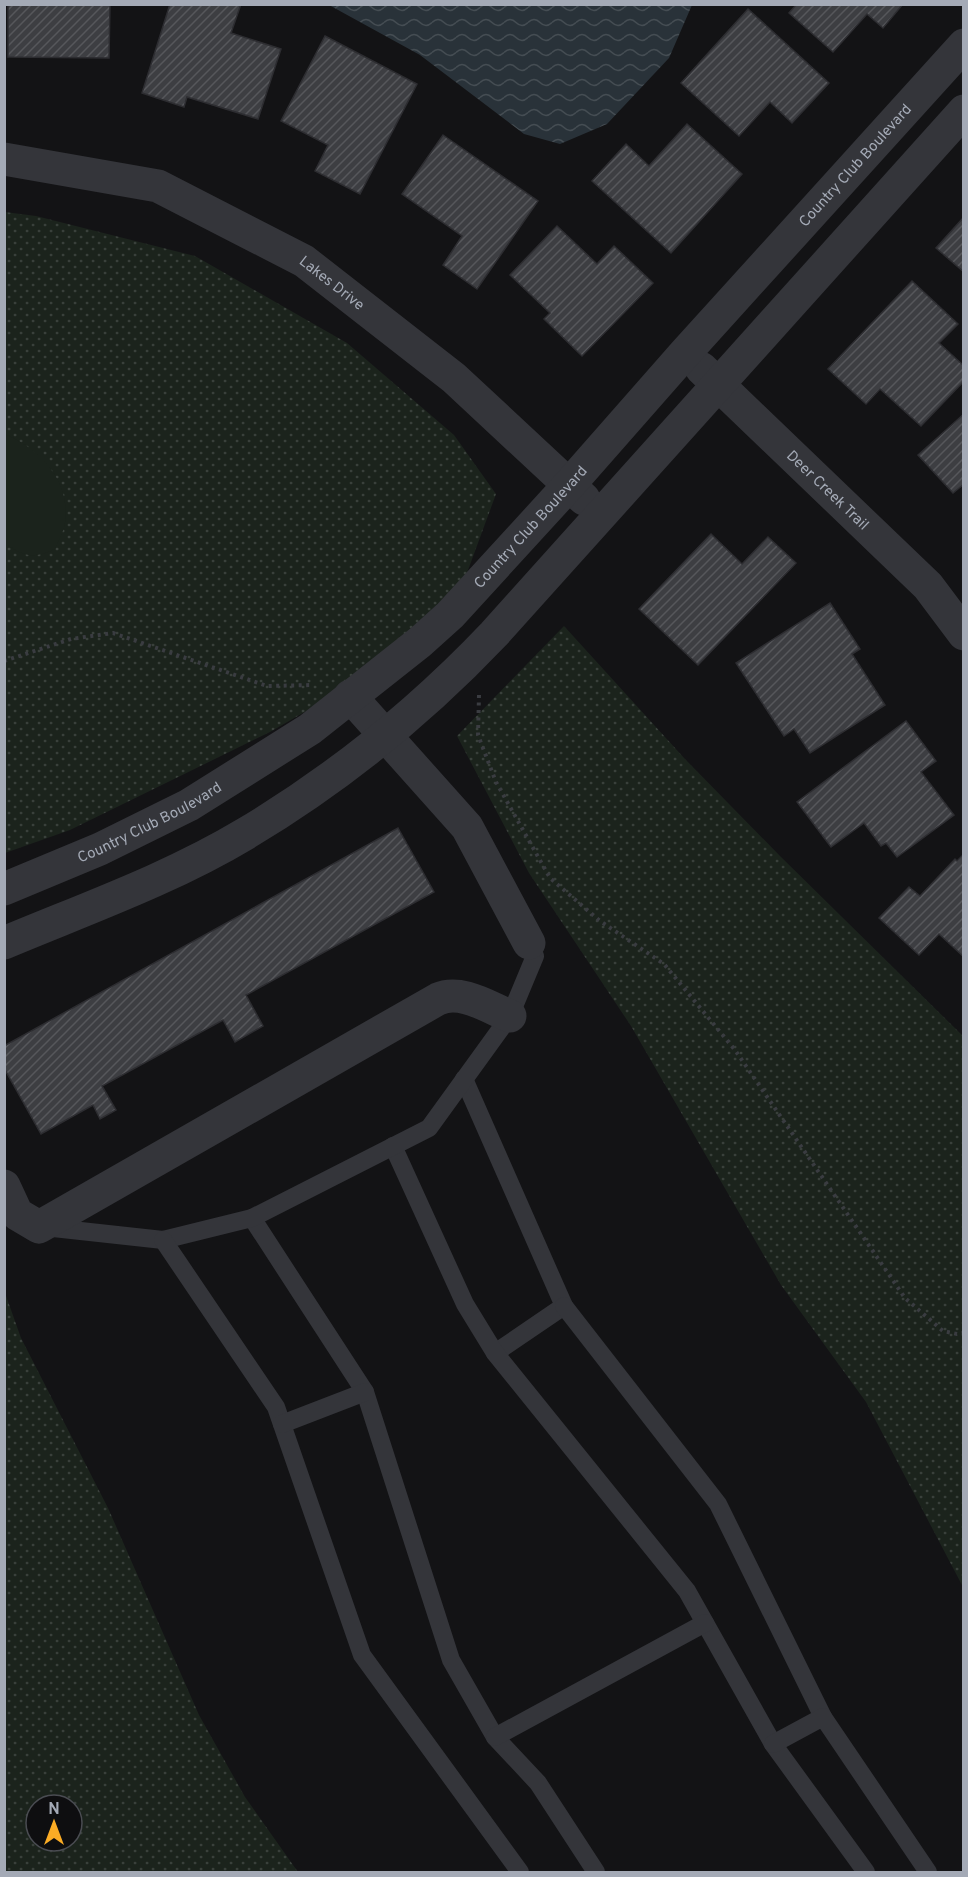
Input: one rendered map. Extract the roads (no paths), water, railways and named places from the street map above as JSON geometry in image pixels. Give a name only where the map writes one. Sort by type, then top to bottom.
[{"type":"street","name":"Country Club Boulevard","points":[[4,889],[100,849],[189,804],[310,729],[450,615],[963,45]]},
{"type":"street","points":[[4,943],[150,883],[244,835],[318,788],[387,735],[457,673],[963,111]]},
{"type":"street","name":"Lakes Drive","points":[[4,159],[158,186],[304,261],[453,378],[600,514]]},
{"type":"street","name":"Deer Creek Trail","points":[[685,353],[928,585],[963,634]]},
{"type":"street","points":[[350,696],[467,826],[529,943]]},
{"type":"street","points":[[4,1186],[17,1214],[39,1227],[438,999],[447,995],[460,996],[510,1016]]},
{"type":"lane","points":[[39,1227],[163,1240],[252,1218],[429,1128],[510,1016],[535,956],[529,943]]},
{"type":"lane","points":[[464,1079],[564,1306],[718,1504],[824,1717],[928,1872]]},
{"type":"lane","points":[[393,1146],[465,1304],[495,1353],[687,1591],[773,1744],[866,1872]]},
{"type":"lane","points":[[252,1218],[365,1392],[451,1660],[495,1737],[538,1784],[596,1872]]},
{"type":"lane","points":[[163,1240],[276,1407],[362,1655],[520,1872]]},
{"type":"lane","points":[[495,1353],[564,1306]]},
{"type":"lane","points":[[282,1424],[365,1392]]},
{"type":"lane","points":[[495,1737],[705,1623]]},
{"type":"lane","points":[[773,1744],[824,1717]]},
{"type":"water","points":[[329,5],[692,5],[669,58],[607,124],[560,144],[524,134],[420,55]]}]
